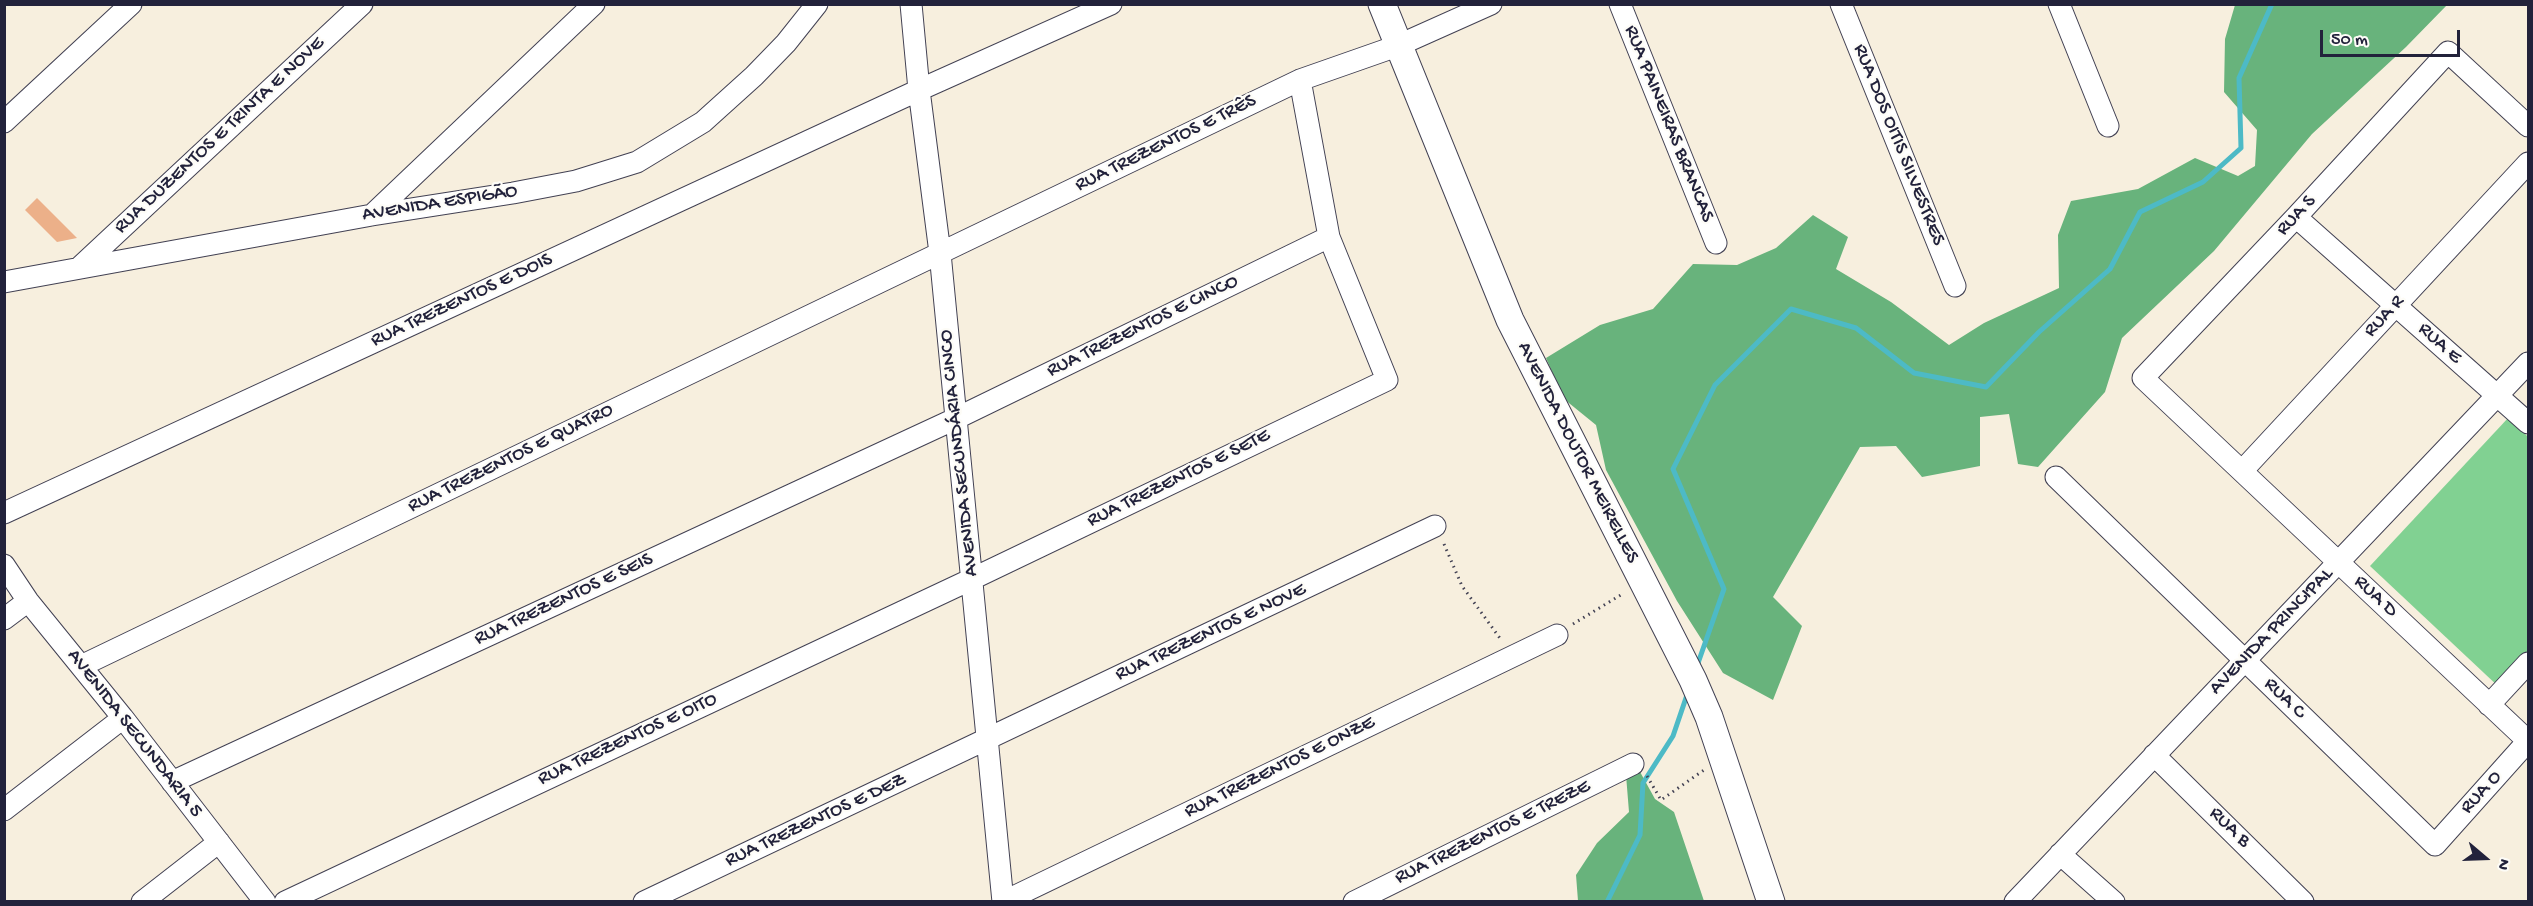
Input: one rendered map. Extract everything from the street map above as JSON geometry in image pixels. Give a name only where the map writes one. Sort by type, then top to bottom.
[{"type":"main road","name":"AVENIDA DOUTOR MEIRELLES","points":[[1382,4],[1397,46],[1510,320],[1679,653],[1709,717],[1771,902]]},
{"type":"street","points":[[4,122],[131,4]]},
{"type":"street","name":"RUA DUZENTOS E TRINTA E NOVE","points":[[79,268],[362,4]]},
{"type":"street","points":[[372,215],[594,4]]},
{"type":"street","name":"AVENIDA ESPIGÃO","points":[[4,282],[372,215],[576,181],[638,162],[711,114],[786,43],[817,4]]},
{"type":"street","name":"AVENIDA SECUNDÁRIA CINCO","points":[[911,4],[957,418],[1003,901]]},
{"type":"street","name":"RUA TREZENTOS E DOIS","points":[[4,513],[919,90],[1111,4]]},
{"type":"street","name":"RUA TREZENTOS E TRÊS","points":[[940,253],[1300,80],[1397,46],[1491,4]]},
{"type":"street","name":"RUA PAINEIRAS BRANCAS","points":[[1620,4],[1716,243]]},
{"type":"street","name":"RUA DOS OITIS SILVESTRES","points":[[1840,4],[1955,286]]},
{"type":"street","points":[[2059,4],[2108,126]]},
{"type":"street","name":"RUA S","points":[[2143,378],[2448,52],[2529,126]]},
{"type":"street","points":[[1300,80],[1329,237]]},
{"type":"street","name":"RUA R","points":[[2242,471],[2529,163]]},
{"type":"street","name":"RUA E","points":[[2296,217],[2529,423]]},
{"type":"street","name":"RUA TREZENTOS E SETE","points":[[972,579],[1387,380],[1329,237]]},
{"type":"street","name":"RUA TREZENTOS E CINCO","points":[[957,418],[1329,237]]},
{"type":"street","name":"RUA TREZENTOS E QUATRO","points":[[81,666],[940,253]]},
{"type":"street","name":"AVENIDA PRINCIPAL","points":[[2015,902],[2529,363]]},
{"type":"street","name":"RUA D","points":[[2143,378],[2528,741]]},
{"type":"street","name":"RUA TREZENTOS E SEIS","points":[[172,782],[957,418]]},
{"type":"street","name":"RUA C","points":[[2056,477],[2435,845]]},
{"type":"street","name":"RUA TREZENTOS E NOVE","points":[[987,740],[1436,526]]},
{"type":"street","name":"AVENIDA SECUNDARIA 5","points":[[4,565],[28,601],[123,718],[265,902]]},
{"type":"street","name":"RUA TREZENTOS E OITO","points":[[285,902],[972,579]]},
{"type":"street","points":[[4,620],[28,601]]},
{"type":"street","name":"RUA TREZENTOS E ONZE","points":[[1003,901],[1557,635]]},
{"type":"street","points":[[2489,705],[2529,663]]},
{"type":"street","points":[[4,810],[123,718]]},
{"type":"street","name":"RUA TREZENTOS E DEZ","points":[[644,902],[987,740]]},
{"type":"street","name":"RUA O","points":[[2435,845],[2528,741]]},
{"type":"street","name":"RUA B","points":[[2154,755],[2303,902]]},
{"type":"street","name":"RUA TREZENTOS E TREZE","points":[[1354,902],[1633,764]]},
{"type":"street","points":[[141,902],[219,842]]},
{"type":"street","points":[[2060,854],[2114,902]]},
{"type":"path","points":[[1436,526],[1462,586],[1513,656]]},
{"type":"path","points":[[1557,635],[1643,582]]},
{"type":"path","points":[[1654,788],[1661,800],[1722,757]]},
{"type":"green space","points":[[2235,5],[2447,5],[2406,47],[2312,134],[2214,251],[2122,338],[2105,392],[2038,467],[2018,464],[2009,414],[1980,417],[1980,466],[1922,477],[1896,446],[1860,447],[1773,597],[1802,626],[1773,700],[1723,673],[1677,601],[1606,470],[1596,425],[1564,399],[1546,358],[1600,325],[1653,309],[1693,264],[1737,265],[1776,248],[1813,215],[1848,237],[1836,269],[1891,302],[1949,345],[1984,323],[2059,288],[2058,235],[2071,201],[2138,189],[2195,158],[2238,176],[2255,166],[2257,130],[2224,92],[2225,39]]},
{"type":"green space","points":[[2509,417],[2528,437],[2528,656],[2500,688],[2370,566]]},
{"type":"green space","points":[[1639,770],[1655,799],[1674,812],[1704,901],[1578,901],[1576,875],[1597,843],[1629,812],[1626,775]]},
{"type":"building","points":[[37,198],[77,238],[57,242],[25,210]]},
{"type":"waterway","points":[[1697,666],[1724,589],[1673,469],[1715,385],[1791,309],[1856,328],[1914,373],[1986,387],[2039,332],[2110,269],[2140,212],[2203,182],[2241,148],[2239,78],[2272,4]]},
{"type":"waterway","points":[[1607,902],[1640,835],[1643,783],[1673,736],[1688,692]]}]
